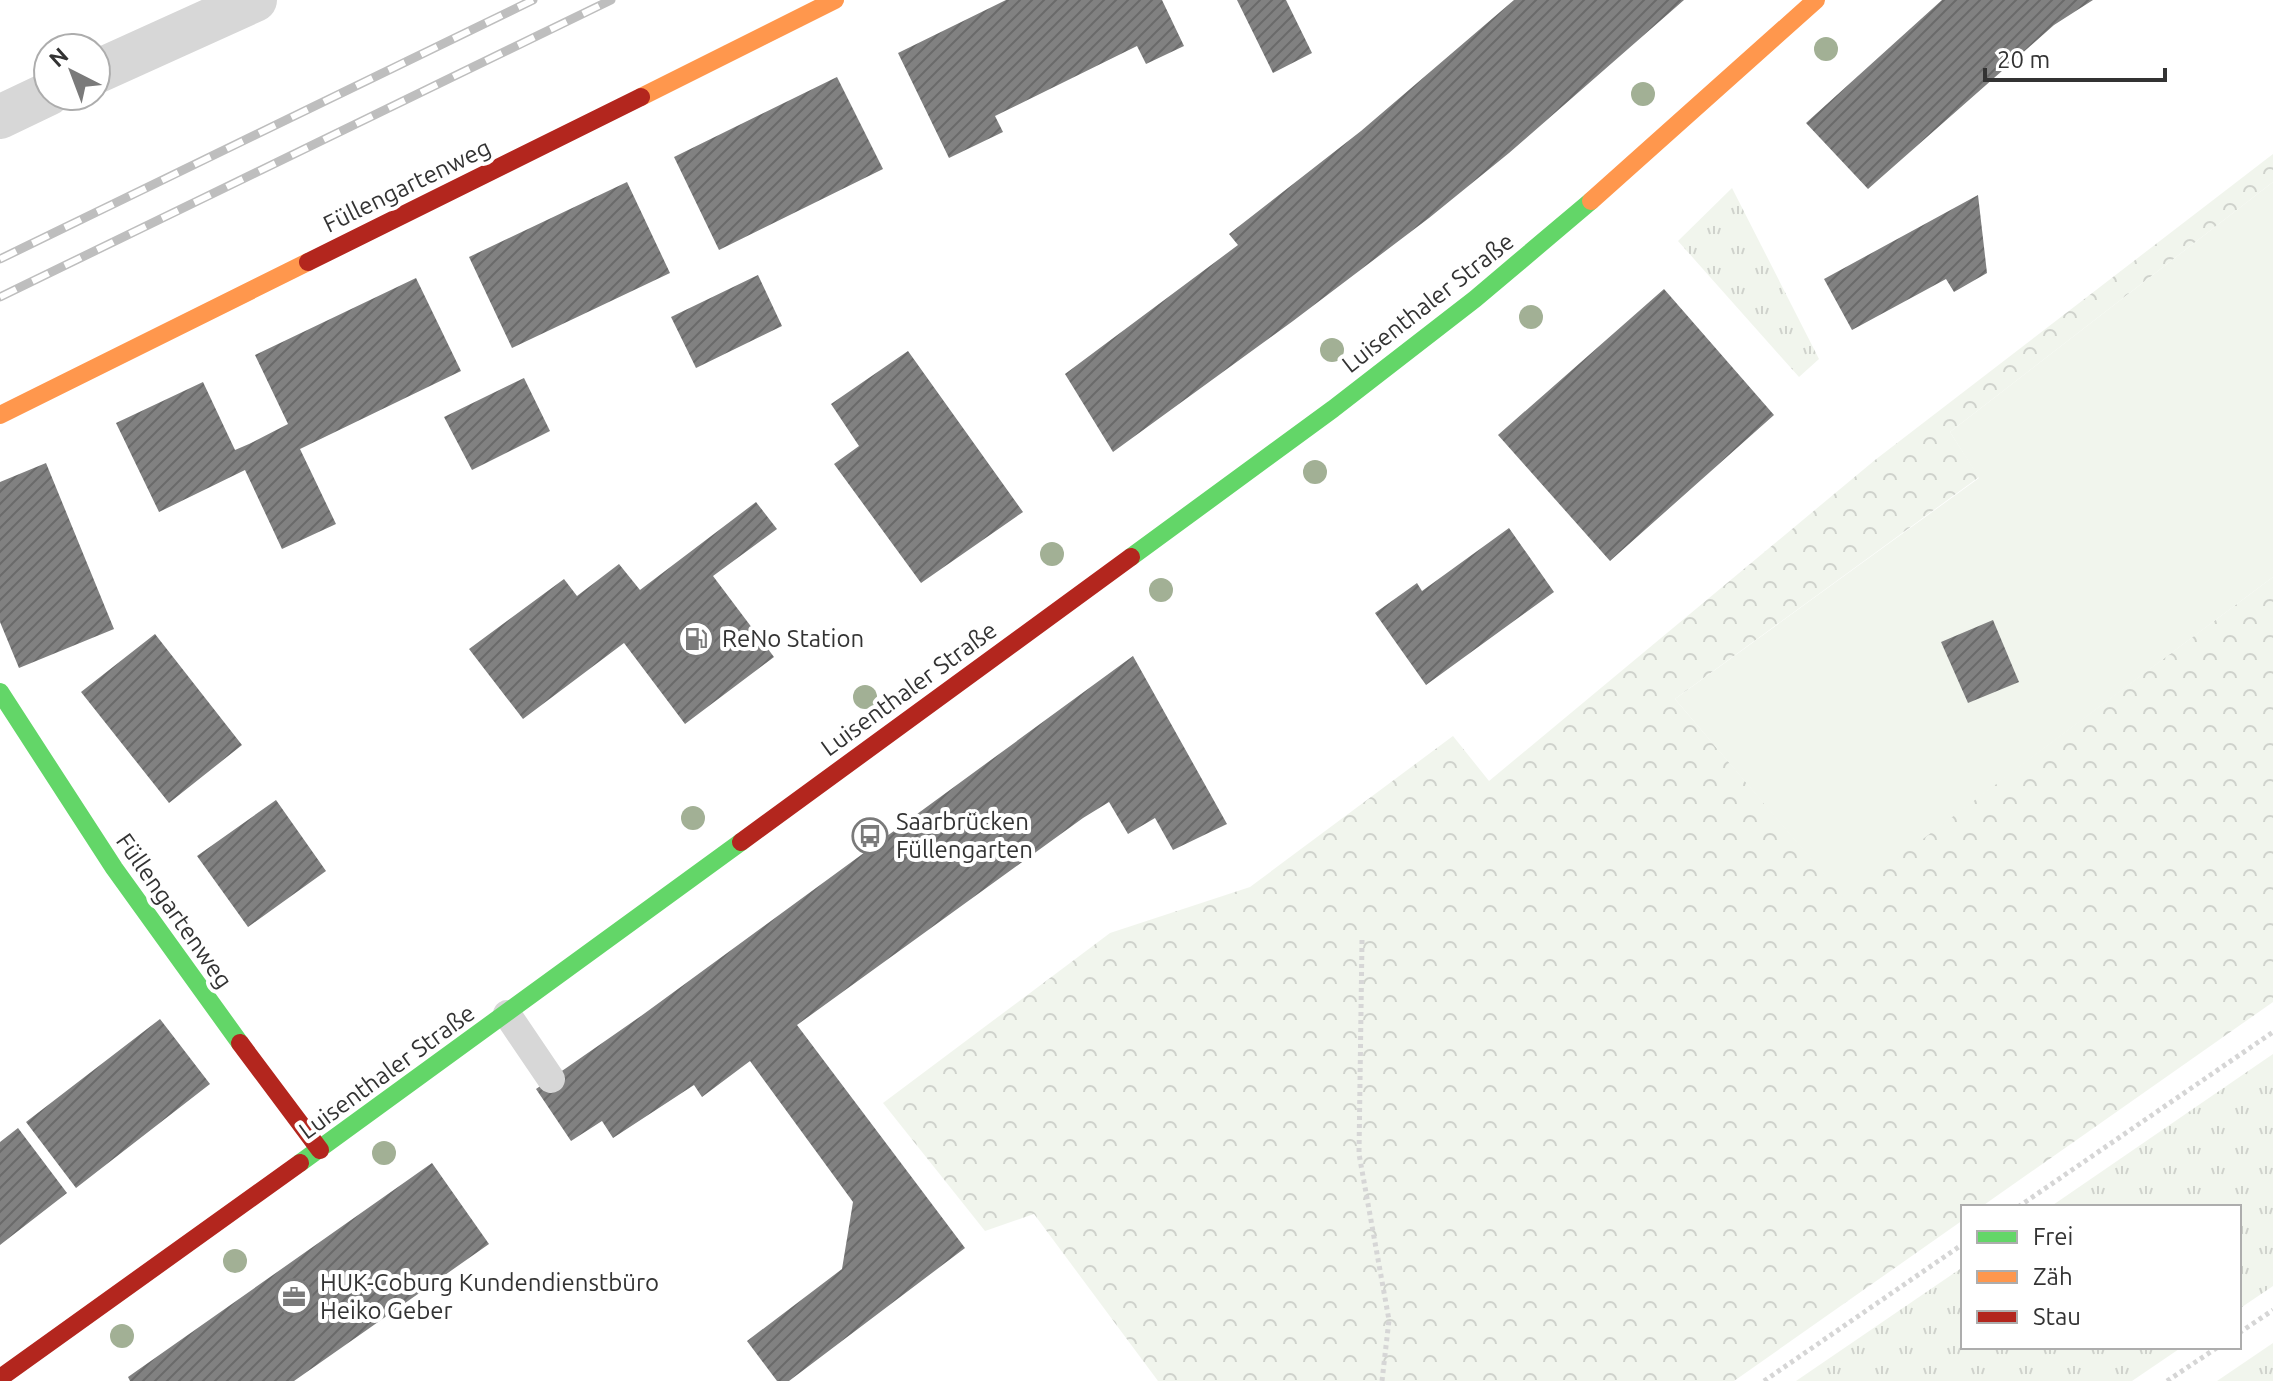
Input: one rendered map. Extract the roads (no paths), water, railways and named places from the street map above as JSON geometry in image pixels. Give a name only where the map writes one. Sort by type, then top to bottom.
[{"type":"main road","name":"Füllengartenweg","points":[[0,415],[835,0]]},
{"type":"main road","name":"Luisenthaler Straße","points":[[0,1378],[320,1150],[1333,409],[1475,299],[1597,196],[1816,0]]},
{"type":"main road","name":"Füllengartenweg","points":[[0,692],[180,963],[320,1150]]},
{"type":"street","points":[[112,65],[255,0]]},
{"type":"street","points":[[0,117],[32,102]]},
{"type":"lane","points":[[507,1014],[551,1079]]},
{"type":"railway","points":[[0,259],[533,0]]},
{"type":"railway","points":[[0,297],[611,0]]},
{"type":"place","name":"ReNo Station","points":[[696,639]]},
{"type":"place","name":"Saarbrücken Füllengarten","points":[[870,836]]},
{"type":"place","name":"HUK-Coburg Kundendienstbüro Heiko Geber","points":[[294,1297]]}]
